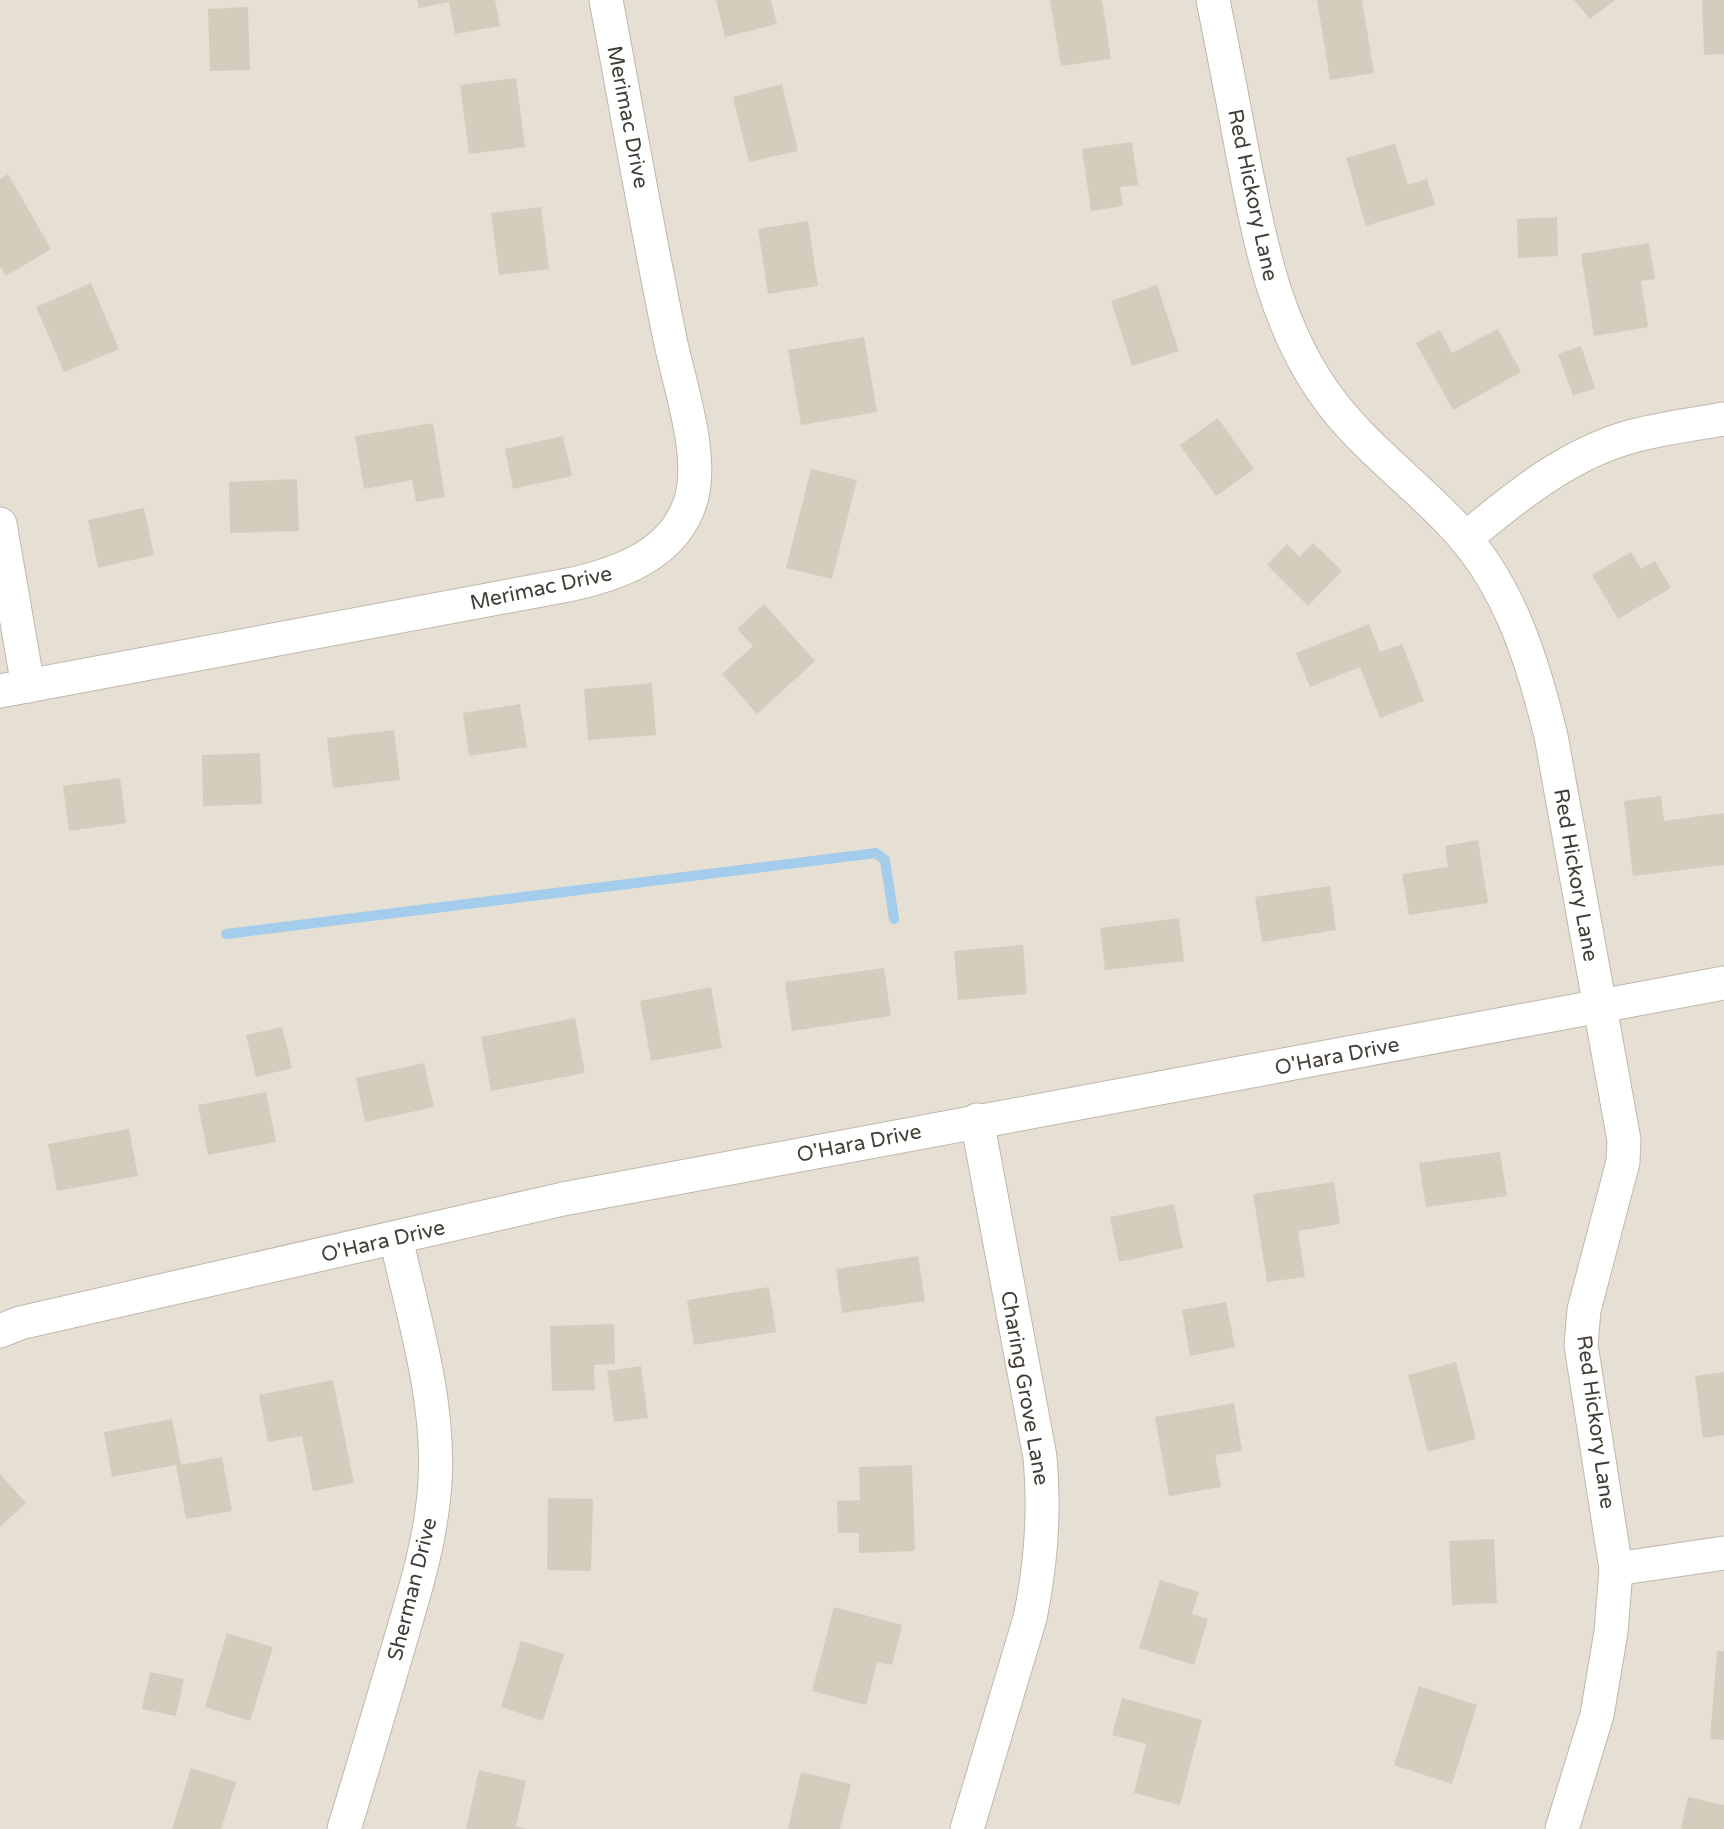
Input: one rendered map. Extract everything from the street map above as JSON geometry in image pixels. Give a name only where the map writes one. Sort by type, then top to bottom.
[{"type":"street","name":"Merimac Drive","points":[[14,688],[605,577],[625,569],[657,550],[679,527],[690,504],[696,482],[696,460],[669,334],[606,0]]},
{"type":"street","name":"Red Hickory Lane","points":[[1213,0],[1260,244],[1272,288],[1287,325],[1323,392],[1353,428],[1465,539],[1490,573],[1520,630],[1535,670],[1551,736],[1622,1120],[1623,1162],[1584,1310],[1581,1345],[1616,1569],[1611,1632],[1597,1715],[1562,1829]]},
{"type":"street","points":[[1465,539],[1530,488],[1596,448],[1633,435],[1724,419]]},
{"type":"street","points":[[0,524],[14,688]]},
{"type":"street","name":"O'Hara Drive","points":[[0,1330],[20,1323],[563,1199],[977,1120],[1724,983]]},
{"type":"street","name":"Charing Grove Lane","points":[[967,1829],[1030,1618],[1037,1584],[1043,1495],[1040,1457],[977,1120]]},
{"type":"street","name":"Sherman Drive","points":[[345,1829],[419,1577],[431,1524],[435,1480],[434,1434],[425,1375],[396,1238]]},
{"type":"street","points":[[1616,1569],[1724,1552]]},
{"type":"shaded area","points":[[0,0],[1724,0],[1724,1829],[0,1829]]},
{"type":"building","points":[[417,0],[495,0],[500,26],[455,34],[449,2],[419,8]]},
{"type":"building","points":[[716,0],[771,0],[777,24],[725,37]]},
{"type":"building","points":[[1050,0],[1102,0],[1111,59],[1061,66]]},
{"type":"building","points":[[1317,0],[1362,0],[1374,73],[1330,80]]},
{"type":"building","points":[[1574,0],[1615,0],[1590,19]]},
{"type":"building","points":[[1702,0],[1724,0],[1724,54],[1704,55]]},
{"type":"building","points":[[248,7],[250,70],[210,71],[208,9]]},
{"type":"building","points":[[516,78],[525,147],[469,154],[460,85]]},
{"type":"building","points":[[782,84],[798,151],[749,162],[733,97]]},
{"type":"building","points":[[1132,142],[1138,185],[1120,187],[1123,206],[1091,211],[1082,149]]},
{"type":"building","points":[[1395,144],[1408,185],[1427,179],[1435,205],[1366,226],[1346,158]]},
{"type":"building","points":[[8,174],[51,249],[6,276],[0,266],[0,179]]},
{"type":"building","points":[[541,207],[549,269],[499,275],[491,213]]},
{"type":"building","points":[[1557,217],[1558,256],[1518,258],[1517,219]]},
{"type":"building","points":[[808,221],[818,286],[768,294],[758,229]]},
{"type":"building","points":[[1649,243],[1655,279],[1641,281],[1648,327],[1594,336],[1581,254]]},
{"type":"building","points":[[91,283],[119,349],[64,372],[36,307]]},
{"type":"building","points":[[1157,285],[1179,351],[1132,366],[1111,301]]},
{"type":"building","points":[[1498,329],[1521,372],[1453,410],[1416,343],[1440,330],[1452,353]]},
{"type":"building","points":[[864,337],[877,412],[801,425],[788,350]]},
{"type":"building","points":[[1581,346],[1595,388],[1573,396],[1558,354]]},
{"type":"building","points":[[1218,418],[1254,469],[1216,496],[1180,445]]},
{"type":"building","points":[[433,423],[445,497],[416,502],[412,480],[364,489],[355,436]]},
{"type":"building","points":[[563,436],[572,476],[513,489],[505,449]]},
{"type":"building","points":[[811,469],[857,480],[832,579],[786,568]]},
{"type":"building","points":[[297,479],[299,531],[230,533],[229,482]]},
{"type":"building","points":[[144,508],[154,555],[98,568],[88,520]]},
{"type":"building","points":[[1313,543],[1342,571],[1308,606],[1267,565],[1287,544],[1299,557]]},
{"type":"building","points":[[1631,552],[1641,569],[1655,561],[1671,588],[1618,619],[1592,575]]},
{"type":"building","points":[[764,604],[815,661],[757,714],[722,674],[753,646],[737,629]]},
{"type":"building","points":[[1369,624],[1380,652],[1402,644],[1424,701],[1380,718],[1360,667],[1310,687],[1296,653]]},
{"type":"building","points":[[652,683],[656,735],[588,740],[584,689]]},
{"type":"building","points":[[520,704],[527,747],[469,756],[463,713]]},
{"type":"building","points":[[394,730],[400,780],[333,788],[327,738]]},
{"type":"building","points":[[260,753],[262,804],[203,806],[202,755]]},
{"type":"building","points":[[120,778],[126,823],[69,831],[63,786]]},
{"type":"building","points":[[1661,796],[1664,821],[1724,813],[1724,865],[1633,876],[1624,801]]},
{"type":"building","points":[[1478,840],[1488,903],[1409,915],[1402,874],[1448,867],[1445,846]]},
{"type":"building","points":[[1330,886],[1336,930],[1262,942],[1255,897]]},
{"type":"building","points":[[1179,918],[1184,961],[1105,970],[1100,928]]},
{"type":"building","points":[[1023,945],[1027,994],[958,1000],[954,951]]},
{"type":"building","points":[[884,968],[891,1016],[792,1031],[785,982]]},
{"type":"building","points":[[711,987],[722,1048],[651,1061],[640,1001]]},
{"type":"building","points":[[575,1018],[585,1073],[491,1091],[481,1037]]},
{"type":"building","points":[[282,1027],[292,1068],[256,1077],[246,1035]]},
{"type":"building","points":[[424,1063],[434,1107],[365,1122],[356,1078]]},
{"type":"building","points":[[266,1092],[276,1142],[208,1155],[198,1105]]},
{"type":"building","points":[[129,1129],[138,1176],[57,1191],[48,1144]]},
{"type":"building","points":[[1500,1152],[1507,1196],[1426,1207],[1419,1163]]},
{"type":"building","points":[[1334,1182],[1340,1224],[1298,1231],[1305,1277],[1267,1282],[1253,1194]]},
{"type":"building","points":[[1174,1204],[1183,1248],[1119,1262],[1110,1217]]},
{"type":"building","points":[[918,1256],[925,1301],[842,1313],[836,1269]]},
{"type":"building","points":[[769,1287],[776,1332],[694,1345],[687,1300]]},
{"type":"building","points":[[1226,1302],[1235,1347],[1190,1356],[1182,1310]]},
{"type":"building","points":[[614,1324],[615,1364],[594,1365],[595,1390],[552,1391],[550,1326]]},
{"type":"building","points":[[1456,1362],[1476,1439],[1428,1452],[1408,1375]]},
{"type":"building","points":[[641,1366],[648,1418],[614,1422],[607,1371]]},
{"type":"building","points":[[1724,1372],[1724,1435],[1703,1438],[1695,1376]]},
{"type":"building","points":[[333,1380],[354,1483],[313,1491],[302,1436],[268,1442],[259,1395]]},
{"type":"building","points":[[1234,1403],[1242,1451],[1215,1455],[1221,1487],[1169,1496],[1155,1417]]},
{"type":"building","points":[[172,1419],[181,1465],[222,1457],[232,1511],[186,1519],[176,1465],[112,1477],[104,1432]]},
{"type":"building","points":[[912,1465],[915,1551],[859,1553],[859,1533],[838,1533],[837,1501],[860,1500],[859,1467]]},
{"type":"building","points":[[0,1474],[26,1503],[0,1527]]},
{"type":"building","points":[[548,1498],[593,1499],[591,1571],[547,1570]]},
{"type":"building","points":[[1494,1539],[1497,1603],[1452,1605],[1449,1541]]},
{"type":"building","points":[[1160,1580],[1199,1592],[1192,1614],[1208,1619],[1194,1665],[1139,1648]]},
{"type":"building","points":[[834,1607],[902,1625],[892,1665],[877,1662],[866,1705],[812,1691]]},
{"type":"building","points":[[227,1633],[273,1647],[250,1721],[205,1707]]},
{"type":"building","points":[[521,1641],[564,1654],[543,1721],[501,1707]]},
{"type":"building","points":[[1717,1651],[1724,1651],[1724,1740],[1710,1739]]},
{"type":"building","points":[[150,1672],[184,1679],[176,1716],[142,1709]]},
{"type":"building","points":[[1419,1686],[1477,1705],[1452,1784],[1394,1765]]},
{"type":"building","points":[[1122,1698],[1202,1720],[1180,1805],[1134,1793],[1146,1744],[1112,1735]]},
{"type":"building","points":[[191,1768],[236,1782],[221,1829],[172,1829]]},
{"type":"building","points":[[479,1770],[526,1781],[516,1826],[526,1829],[466,1829]]},
{"type":"building","points":[[801,1772],[851,1784],[840,1829],[788,1829]]},
{"type":"building","points":[[1688,1797],[1724,1805],[1724,1829],[1681,1829]]},
{"type":"waterway","points":[[226,934],[876,853],[885,860],[894,919]]}]
